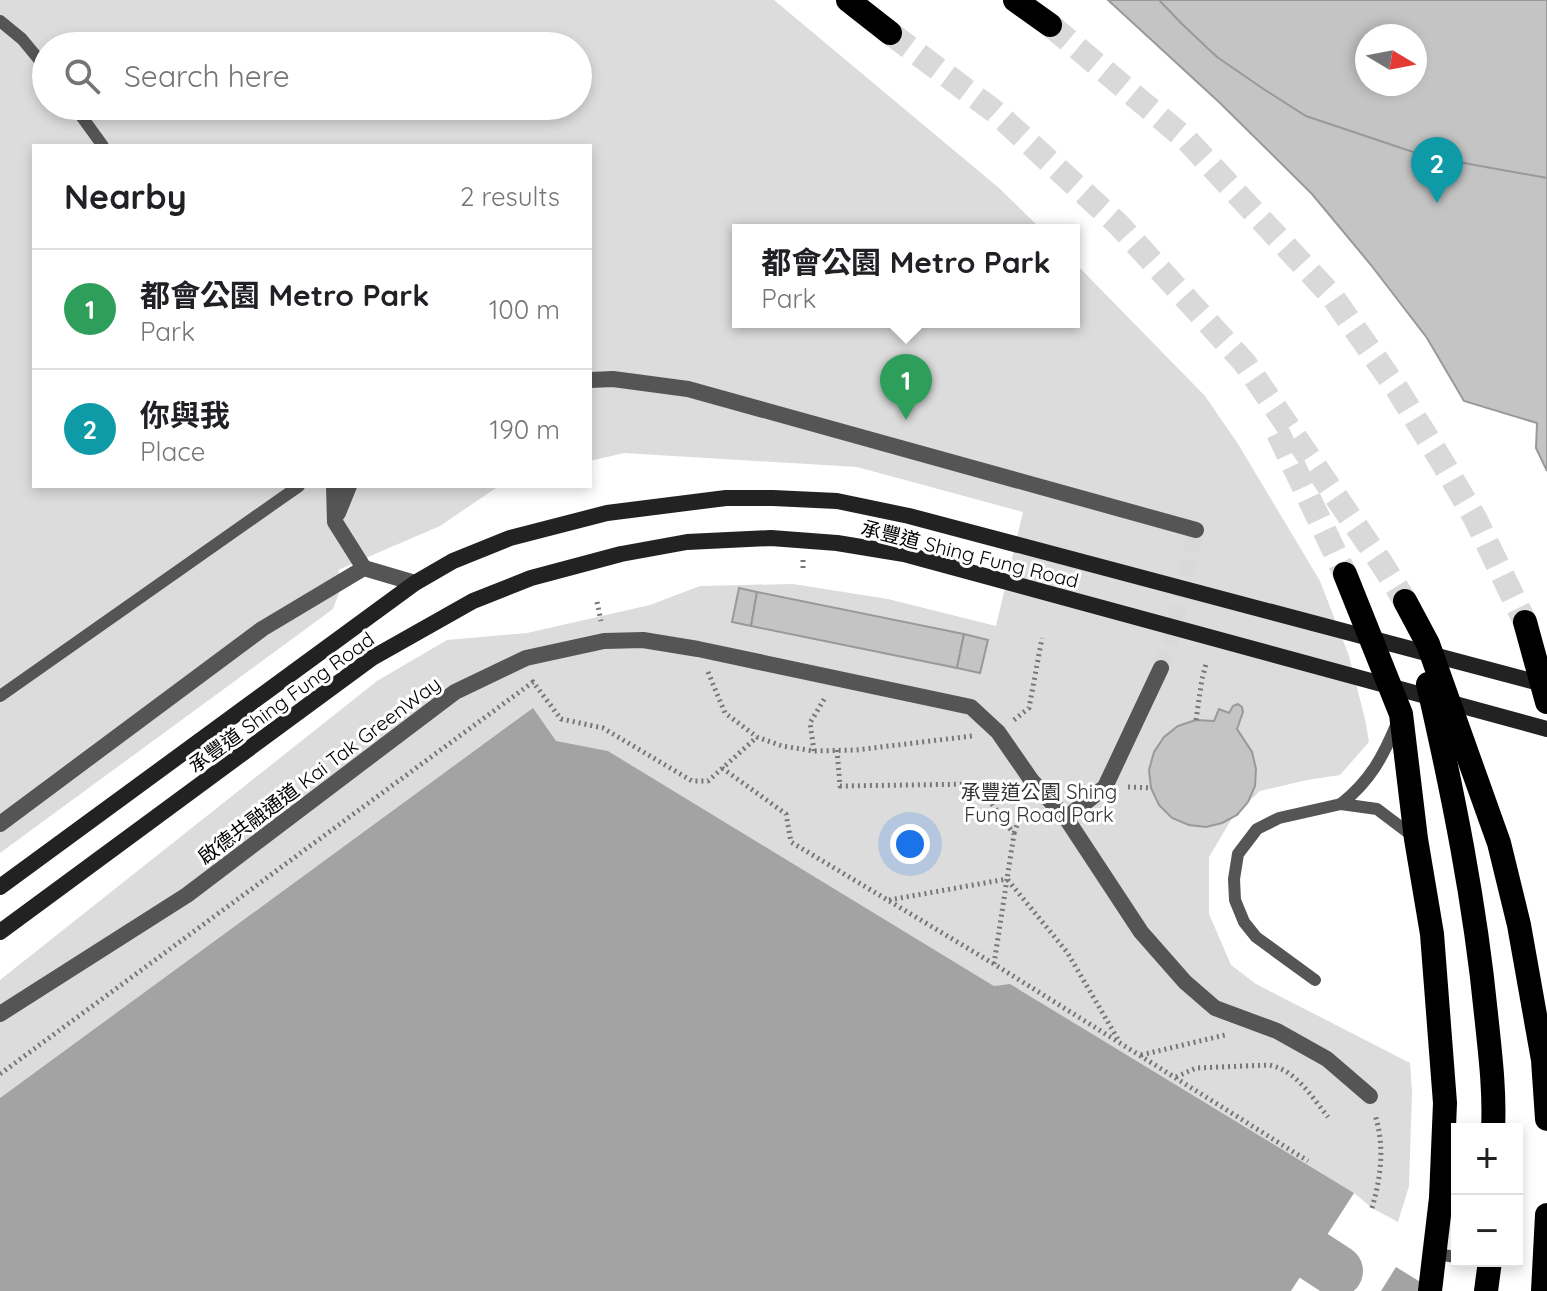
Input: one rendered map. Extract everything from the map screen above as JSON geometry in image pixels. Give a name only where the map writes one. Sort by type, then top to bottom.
[{"type":"highway","points":[[848,0],[890,33]]},
{"type":"highway","points":[[1015,0],[1050,25]]},
{"type":"highway","points":[[1345,574],[1401,714],[1416,839],[1432,934],[1444,1093],[1441,1198],[1446,1255],[1430,1291]]},
{"type":"highway","points":[[1493,1123],[1490,1055],[1479,946],[1462,840],[1419,641],[1405,601],[1428,644],[1499,843],[1519,925],[1541,1045],[1547,1119]]},
{"type":"highway","points":[[1525,622],[1547,702]]},
{"type":"highway","points":[[1543,1291],[1547,1215]]},
{"type":"highway","points":[[1486,1291],[1488,1267]]},
{"type":"main road","name":"承豐道 Shing Fung Road","points":[[0,887],[415,583],[453,561],[510,538],[607,513],[726,498],[837,501],[909,516],[1547,685]]},
{"type":"main road","name":"承豐道 Shing Fung Road","points":[[0,932],[372,658],[473,601],[531,578],[621,554],[687,542],[771,538],[837,543],[904,554],[1547,729]]},
{"type":"street","points":[[592,380],[613,379],[688,389],[1196,530]]},
{"type":"street","points":[[334,488],[335,522],[364,568],[415,583]]},
{"type":"street","points":[[335,522],[348,488]]},
{"type":"street","points":[[0,824],[262,629],[364,568]]},
{"type":"street","name":"啟德共融通道 Kai Tak GreenWay","points":[[0,1014],[187,895],[455,692],[526,658],[604,641],[643,640],[971,707],[998,732],[1032,781],[1066,818],[1141,932],[1185,982],[1215,1008],[1277,1031],[1327,1059],[1370,1096]]},
{"type":"street","points":[[1066,818],[1105,787],[1161,668]]},
{"type":"lane","points":[[0,21],[32,51]]},
{"type":"lane","points":[[84,120],[102,144]]},
{"type":"lane","points":[[0,696],[296,488]]},
{"type":"lane","points":[[1341,804],[1357,791],[1384,755],[1401,714]]},
{"type":"lane","points":[[1315,980],[1256,937],[1244,922],[1235,900],[1238,854],[1257,829],[1279,818],[1341,804],[1377,809],[1416,839]]},
{"type":"path","points":[[698,649],[725,713],[757,737],[782,746],[814,751],[856,750],[998,732],[1029,708],[1042,638]]},
{"type":"path","points":[[1196,720],[1206,664]]},
{"type":"path","points":[[814,751],[810,723],[836,678]]},
{"type":"path","points":[[0,1074],[533,682],[561,719],[603,728],[692,781],[708,781],[757,737]]},
{"type":"path","points":[[837,750],[840,786],[977,784],[1014,834],[994,964]]},
{"type":"path","points":[[722,768],[786,814],[791,842],[994,964],[1308,1161]]},
{"type":"path","points":[[888,900],[1007,879]]},
{"type":"path","points":[[1007,879],[1067,952],[1119,1042]]},
{"type":"path","points":[[1140,1056],[1262,1025]]},
{"type":"path","points":[[1175,1078],[1196,1068],[1281,1067],[1291,1074],[1328,1117]]},
{"type":"path","points":[[1370,1096],[1381,1156],[1379,1182],[1372,1208]]},
{"type":"green space","name":"承豐道公園 Shing Fung Road Park","points":[[0,0],[774,0],[999,188],[1036,224],[732,224],[732,328],[1080,328],[1080,268],[1205,396],[1238,444],[1320,581],[1349,656],[1369,742],[1340,775],[1260,791],[1234,815],[1209,857],[1209,914],[1231,965],[1256,984],[1410,1063],[1409,1186],[1398,1222],[1011,985],[994,986],[608,751],[556,742],[533,709],[0,1098],[0,980],[377,681],[447,640],[527,633],[650,605],[700,586],[793,584],[888,599],[996,626],[1023,512],[857,467],[624,453],[592,461],[592,144],[32,144],[32,488],[496,488],[440,526],[338,570],[343,582],[333,609],[0,853]]},
{"type":"shaded area","points":[[533,708],[556,741],[608,751],[994,986],[1010,984],[1354,1193],[1291,1291],[0,1291],[0,1098]]},
{"type":"shaded area","points":[[1396,1267],[1435,1291],[1381,1291]]},
{"type":"building","points":[[1108,0],[1547,0],[1547,471],[1536,448],[1537,423],[1464,401],[1427,338],[1312,194],[1220,103]]},
{"type":"building","points":[[1159,0],[1547,0],[1547,178],[1425,156],[1306,116],[1217,57]]},
{"type":"building","points":[[739,588],[757,592],[751,626],[732,622]]},
{"type":"building","points":[[757,592],[964,634],[957,668],[751,626]]},
{"type":"building","points":[[964,634],[988,640],[980,673],[957,668]]},
{"type":"building","points":[[1238,704],[1243,712],[1237,729],[1252,752],[1256,769],[1255,786],[1248,802],[1237,815],[1206,827],[1189,825],[1172,818],[1159,805],[1151,788],[1149,770],[1154,752],[1164,737],[1178,726],[1196,720],[1214,721],[1219,709],[1229,713]]},
{"type":"waterway","points":[[1314,1256],[1337,1271]]},
{"type":"tunnel","points":[[1050,25],[1187,140],[1332,296],[1397,389],[1441,460],[1475,518],[1525,622]]},
{"type":"tunnel","points":[[890,33],[994,111],[1118,224],[1244,362],[1405,601]]},
{"type":"tunnel","points":[[1278,433],[1345,574]]},
{"type":"tunnel","points":[[1161,668],[1170,644],[1196,530]]},
{"type":"place","name":"你與我","points":[[1437,203]]},
{"type":"place","name":"都會公園 Metro Park","points":[[906,420]]}]
